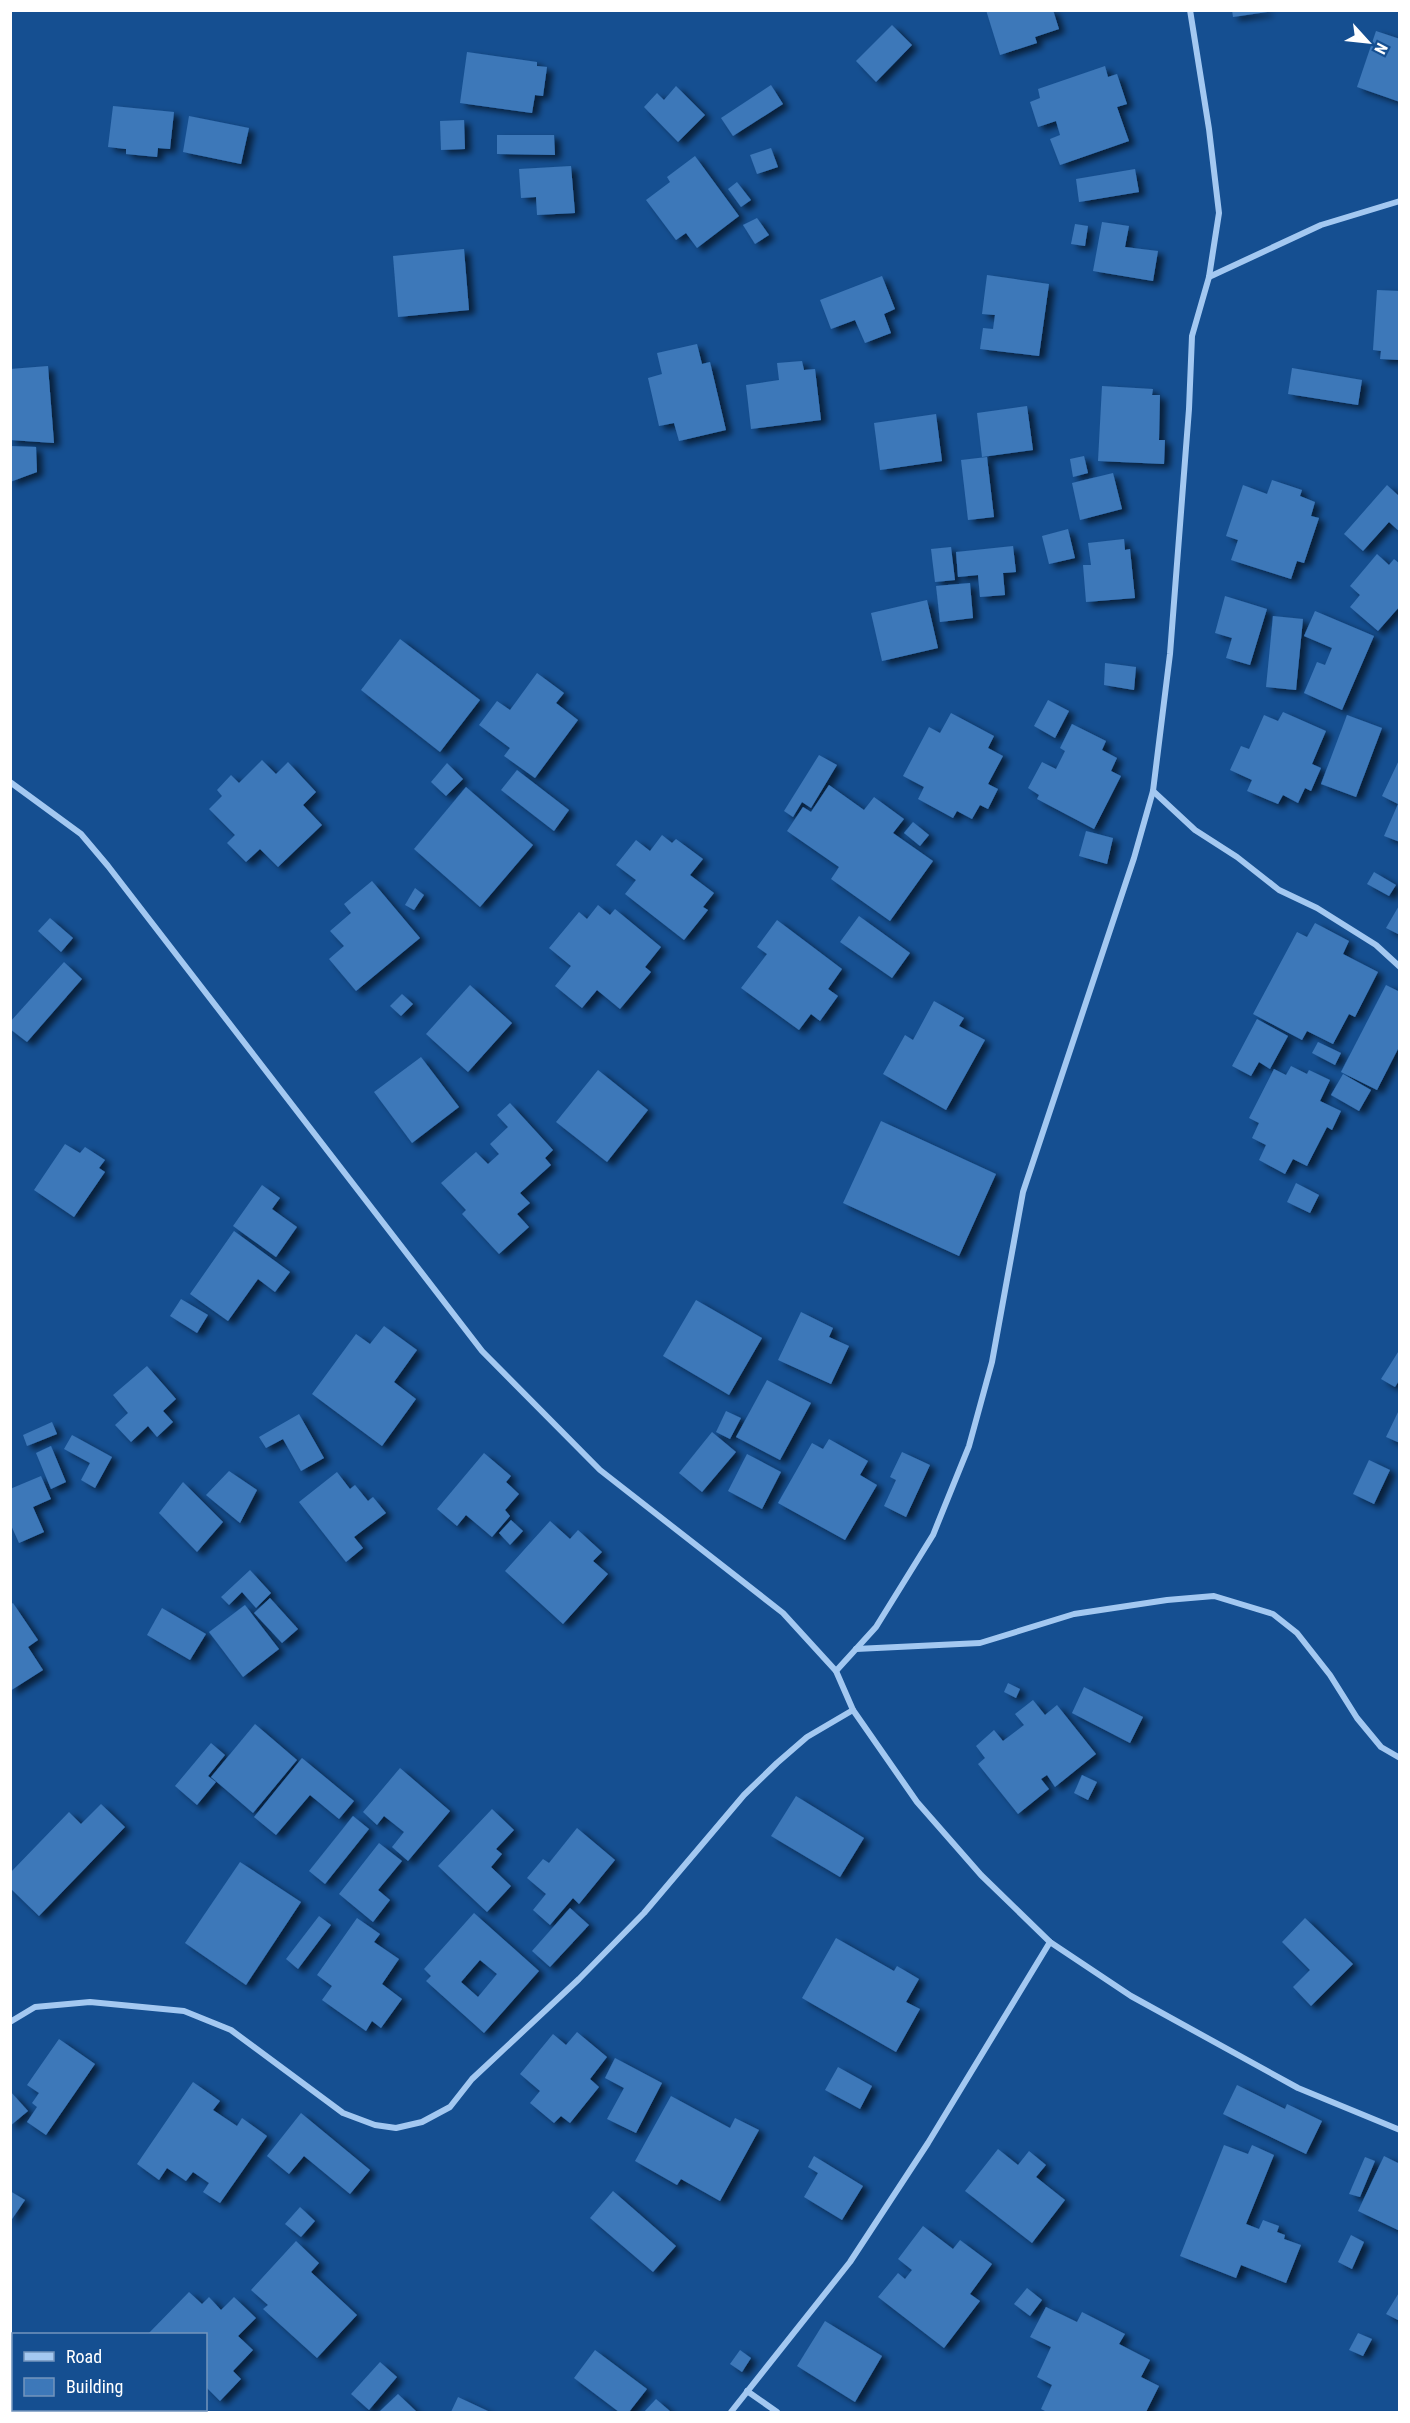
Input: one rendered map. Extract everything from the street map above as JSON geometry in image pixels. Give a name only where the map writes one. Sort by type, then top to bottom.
[{"type":"street","points":[[836,1671],[876,1627],[933,1534],[969,1446],[992,1362],[1023,1192],[1134,858],[1153,791],[1170,654],[1189,409],[1192,336],[1209,277],[1219,213],[1209,129],[1190,10]]},
{"type":"street","points":[[1209,277],[1321,225],[1400,201]]},
{"type":"street","points":[[10,782],[81,834],[108,866],[482,1351],[600,1470],[783,1613],[836,1671],[853,1710],[917,1802],[981,1875],[1050,1942],[1131,1996],[1244,2059],[1298,2088],[1400,2130]]},
{"type":"street","points":[[1153,791],[1195,830],[1237,857],[1279,890],[1317,908],[1377,945],[1400,967]]},
{"type":"street","points":[[856,1649],[980,1643],[1074,1614],[1167,1600],[1214,1596],[1273,1614],[1297,1633],[1330,1675],[1357,1718],[1381,1747],[1400,1758]]},
{"type":"street","points":[[10,2022],[35,2007],[90,2002],[184,2012],[231,2030],[343,2113],[375,2125],[396,2128],[422,2122],[450,2107],[472,2079],[579,1979],[644,1913],[737,1803],[777,1763],[807,1737],[853,1710]]},
{"type":"street","points":[[731,2412],[850,2262],[928,2143],[1050,1942]]},
{"type":"street","points":[[747,2391],[777,2412]]},
{"type":"building","points":[[986,10],[1053,10],[1059,29],[1035,37],[1037,43],[1000,55]]},
{"type":"building","points":[[1232,10],[1267,10],[1267,12],[1233,17]]},
{"type":"building","points":[[892,25],[912,45],[876,82],[856,61]]},
{"type":"building","points":[[1376,31],[1400,39],[1400,102],[1357,87]]},
{"type":"building","points":[[467,52],[537,62],[537,66],[547,67],[543,96],[535,95],[532,113],[460,103]]},
{"type":"building","points":[[1105,66],[1108,77],[1117,74],[1127,104],[1117,107],[1129,141],[1060,165],[1050,139],[1060,135],[1056,121],[1038,127],[1030,102],[1040,98],[1038,89]]},
{"type":"building","points":[[771,85],[783,104],[733,136],[721,118]]},
{"type":"building","points":[[676,86],[705,115],[678,142],[644,107],[657,93],[664,100]]},
{"type":"building","points":[[113,106],[174,112],[170,149],[158,148],[157,157],[126,154],[126,149],[108,147]]},
{"type":"building","points":[[189,116],[249,128],[241,164],[183,152]]},
{"type":"building","points":[[464,120],[465,149],[441,150],[440,121]]},
{"type":"building","points":[[497,135],[554,135],[555,155],[497,154]]},
{"type":"building","points":[[771,148],[778,167],[757,174],[750,155]]},
{"type":"building","points":[[695,156],[739,216],[697,248],[686,233],[676,240],[646,200],[670,182],[667,177]]},
{"type":"building","points":[[571,166],[575,213],[537,215],[536,197],[521,198],[519,169]]},
{"type":"building","points":[[1135,169],[1139,192],[1079,202],[1076,179]]},
{"type":"building","points":[[737,182],[751,200],[741,207],[728,189]]},
{"type":"building","points":[[757,218],[769,235],[755,244],[743,225]]},
{"type":"building","points":[[1102,222],[1129,226],[1125,247],[1158,251],[1153,281],[1093,271]]},
{"type":"building","points":[[1075,224],[1088,226],[1085,246],[1071,244]]},
{"type":"building","points":[[464,249],[469,310],[398,317],[393,256]]},
{"type":"building","points":[[987,275],[1049,284],[1039,356],[980,349],[983,328],[993,329],[995,315],[982,314]]},
{"type":"building","points":[[882,276],[895,309],[884,314],[891,333],[865,343],[855,320],[831,329],[820,300]]},
{"type":"building","points":[[1377,290],[1400,291],[1400,360],[1380,359],[1381,351],[1373,350]]},
{"type":"building","points":[[697,344],[702,364],[710,362],[726,430],[679,441],[674,423],[659,426],[648,378],[662,374],[657,353]]},
{"type":"building","points":[[802,361],[804,370],[815,369],[821,420],[751,429],[746,385],[779,380],[777,363]]},
{"type":"building","points":[[48,366],[54,443],[10,440],[10,369]]},
{"type":"building","points":[[1292,368],[1362,380],[1358,405],[1288,394]]},
{"type":"building","points":[[1102,386],[1153,389],[1152,395],[1160,395],[1159,440],[1165,440],[1164,464],[1098,461]]},
{"type":"building","points":[[1027,406],[1033,450],[982,457],[977,413]]},
{"type":"building","points":[[936,414],[942,461],[880,470],[874,423]]},
{"type":"building","points":[[10,446],[36,447],[37,472],[10,482]]},
{"type":"building","points":[[1084,456],[1088,473],[1073,477],[1070,459]]},
{"type":"building","points":[[987,457],[994,517],[968,520],[961,460]]},
{"type":"building","points":[[1113,473],[1122,509],[1080,520],[1072,483]]},
{"type":"building","points":[[1272,480],[1302,490],[1300,496],[1315,502],[1311,516],[1319,518],[1304,563],[1297,561],[1291,579],[1231,560],[1238,540],[1226,536],[1243,485],[1267,494]]},
{"type":"building","points":[[1387,485],[1400,497],[1400,532],[1389,522],[1363,551],[1344,534]]},
{"type":"building","points":[[1068,529],[1075,558],[1049,564],[1042,536]]},
{"type":"building","points":[[1124,539],[1125,550],[1130,549],[1135,598],[1086,602],[1083,565],[1091,565],[1088,543]]},
{"type":"building","points":[[1013,546],[1016,572],[1003,573],[1005,595],[980,597],[978,575],[958,577],[956,552]]},
{"type":"building","points":[[951,547],[955,580],[935,582],[931,549]]},
{"type":"building","points":[[1377,554],[1389,565],[1394,559],[1400,564],[1400,606],[1378,631],[1350,607],[1360,595],[1350,586]]},
{"type":"building","points":[[970,583],[973,618],[940,622],[936,586]]},
{"type":"building","points":[[1225,596],[1267,609],[1250,665],[1226,658],[1232,638],[1215,633]]},
{"type":"building","points":[[927,600],[938,648],[882,661],[871,613]]},
{"type":"building","points":[[1315,611],[1374,636],[1342,710],[1304,693],[1317,662],[1325,665],[1332,648],[1304,636]]},
{"type":"building","points":[[1273,616],[1303,619],[1296,690],[1266,687]]},
{"type":"building","points":[[400,639],[480,700],[440,752],[361,690]]},
{"type":"building","points":[[1105,663],[1136,667],[1134,690],[1104,685]]},
{"type":"building","points":[[537,673],[564,693],[556,703],[578,720],[535,778],[504,756],[510,748],[479,725],[497,701],[510,710]]},
{"type":"building","points":[[1048,700],[1069,711],[1055,738],[1034,726]]},
{"type":"building","points":[[1283,712],[1326,731],[1312,764],[1321,768],[1311,791],[1305,788],[1298,803],[1283,795],[1278,804],[1247,791],[1252,780],[1230,770],[1241,746],[1249,749],[1264,715],[1278,721]]},
{"type":"building","points":[[951,713],[994,736],[988,748],[1003,756],[988,784],[998,789],[988,809],[980,805],[972,819],[957,811],[953,818],[918,799],[924,787],[903,776],[929,727],[940,733]]},
{"type":"building","points":[[1347,715],[1382,728],[1356,797],[1321,784]]},
{"type":"building","points":[[1072,724],[1106,741],[1102,750],[1117,758],[1111,771],[1121,776],[1094,829],[1037,799],[1039,795],[1028,788],[1042,762],[1056,769],[1065,751],[1060,748]]},
{"type":"building","points":[[819,755],[837,765],[811,808],[802,802],[793,817],[784,811]]},
{"type":"building","points":[[1400,758],[1400,842],[1384,836],[1398,804],[1382,796]]},
{"type":"building","points":[[262,760],[276,774],[288,762],[316,792],[303,805],[322,825],[278,867],[260,849],[246,862],[227,843],[235,835],[209,809],[222,796],[217,790],[231,775],[239,783]]},
{"type":"building","points":[[447,763],[463,779],[446,796],[431,782]]},
{"type":"building","points":[[517,770],[569,810],[554,831],[501,790]]},
{"type":"building","points":[[829,785],[864,810],[874,797],[904,819],[893,833],[933,861],[890,921],[831,879],[839,867],[787,831],[803,807],[811,812]]},
{"type":"building","points":[[466,787],[533,845],[480,907],[414,849]]},
{"type":"building","points":[[913,822],[929,835],[920,846],[904,833]]},
{"type":"building","points":[[1086,831],[1113,838],[1107,864],[1079,856]]},
{"type":"building","points":[[662,835],[672,843],[676,839],[703,859],[690,875],[714,893],[703,907],[708,910],[684,940],[625,894],[636,880],[616,865],[636,840],[650,851]]},
{"type":"building","points":[[1374,872],[1396,885],[1389,896],[1367,884]]},
{"type":"building","points":[[372,881],[420,938],[356,991],[329,959],[344,946],[330,931],[351,913],[344,904]]},
{"type":"building","points":[[415,888],[424,895],[414,910],[405,905]]},
{"type":"building","points":[[1400,904],[1400,935],[1386,928]]},
{"type":"building","points":[[598,905],[610,915],[615,909],[661,947],[645,967],[651,972],[620,1009],[597,990],[582,1008],[555,986],[571,966],[549,948],[579,912],[587,919]]},
{"type":"building","points":[[859,916],[910,953],[892,978],[840,942]]},
{"type":"building","points":[[50,918],[73,938],[61,952],[38,931]]},
{"type":"building","points":[[777,920],[842,969],[828,989],[838,996],[820,1021],[811,1014],[799,1030],[741,988],[767,954],[757,947]]},
{"type":"building","points":[[1315,923],[1349,941],[1343,954],[1378,972],[1355,1017],[1349,1014],[1333,1044],[1307,1031],[1302,1040],[1253,1014],[1297,932],[1307,937]]},
{"type":"building","points":[[64,962],[82,979],[27,1042],[10,1029],[10,1022]]},
{"type":"building","points":[[470,985],[512,1023],[468,1072],[426,1034]]},
{"type":"building","points":[[1386,985],[1400,992],[1400,1045],[1377,1090],[1341,1072]]},
{"type":"building","points":[[402,994],[413,1004],[401,1016],[390,1006]]},
{"type":"building","points":[[934,1001],[964,1018],[959,1026],[985,1040],[946,1110],[883,1074],[905,1035],[913,1040]]},
{"type":"building","points":[[1257,1019],[1288,1036],[1270,1069],[1259,1062],[1251,1076],[1232,1066]]},
{"type":"building","points":[[1318,1042],[1341,1053],[1335,1065],[1312,1053]]},
{"type":"building","points":[[421,1057],[459,1107],[412,1143],[374,1092]]},
{"type":"building","points":[[1291,1066],[1307,1074],[1309,1070],[1330,1080],[1320,1101],[1341,1111],[1332,1130],[1327,1127],[1307,1166],[1293,1159],[1285,1174],[1259,1160],[1266,1145],[1252,1138],[1259,1123],[1249,1118],[1274,1069],[1286,1075]]},
{"type":"building","points":[[598,1070],[648,1110],[607,1162],[556,1122]]},
{"type":"building","points":[[1343,1074],[1371,1090],[1359,1111],[1331,1095]]},
{"type":"building","points":[[510,1103],[553,1150],[545,1158],[551,1165],[520,1193],[530,1203],[517,1214],[529,1227],[499,1254],[462,1214],[466,1210],[441,1183],[476,1152],[488,1164],[499,1154],[490,1144],[508,1127],[497,1115]]},
{"type":"building","points":[[881,1121],[996,1174],[959,1256],[843,1203]]},
{"type":"building","points":[[65,1144],[80,1153],[85,1147],[105,1160],[99,1168],[105,1172],[74,1217],[34,1190]]},
{"type":"building","points":[[1296,1183],[1319,1195],[1310,1213],[1287,1202]]},
{"type":"building","points":[[262,1185],[280,1198],[272,1209],[297,1227],[276,1257],[233,1226]]},
{"type":"building","points":[[234,1231],[290,1272],[275,1292],[258,1279],[228,1321],[190,1294]]},
{"type":"building","points":[[181,1299],[208,1315],[197,1333],[170,1316]]},
{"type":"building","points":[[696,1300],[762,1338],[729,1395],[663,1356]]},
{"type":"building","points":[[801,1312],[833,1328],[829,1337],[849,1346],[831,1384],[778,1360]]},
{"type":"building","points":[[384,1326],[417,1350],[394,1382],[416,1399],[382,1446],[312,1394],[356,1334],[370,1344]]},
{"type":"building","points":[[1400,1349],[1400,1379],[1395,1387],[1381,1379]]},
{"type":"building","points":[[147,1366],[176,1399],[163,1411],[173,1422],[157,1437],[148,1426],[131,1442],[115,1425],[128,1413],[113,1395]]},
{"type":"building","points":[[767,1380],[811,1403],[780,1460],[736,1437]]},
{"type":"building","points":[[1400,1408],[1400,1443],[1386,1437]]},
{"type":"building","points":[[726,1411],[741,1418],[730,1439],[716,1432]]},
{"type":"building","points":[[299,1414],[324,1458],[301,1471],[283,1439],[266,1448],[259,1437]]},
{"type":"building","points":[[52,1422],[57,1434],[27,1446],[23,1435]]},
{"type":"building","points":[[712,1432],[736,1452],[702,1492],[679,1473]]},
{"type":"building","points":[[72,1435],[112,1457],[95,1488],[81,1480],[90,1463],[64,1449]]},
{"type":"building","points":[[829,1439],[868,1461],[860,1475],[877,1485],[845,1540],[778,1503],[812,1443],[823,1449]]},
{"type":"building","points":[[51,1446],[66,1482],[51,1489],[36,1453]]},
{"type":"building","points":[[902,1452],[930,1465],[906,1517],[884,1506],[896,1480],[890,1477]]},
{"type":"building","points":[[484,1453],[511,1476],[506,1482],[519,1494],[505,1510],[510,1516],[492,1537],[466,1515],[457,1526],[437,1509]]},
{"type":"building","points":[[747,1454],[781,1472],[762,1509],[728,1491]]},
{"type":"building","points":[[1369,1460],[1390,1470],[1374,1504],[1353,1494]]},
{"type":"building","points":[[229,1471],[257,1490],[240,1523],[206,1495]]},
{"type":"building","points":[[337,1472],[350,1489],[355,1485],[368,1501],[373,1497],[386,1513],[354,1537],[363,1548],[346,1562],[299,1502]]},
{"type":"building","points":[[41,1476],[51,1499],[33,1507],[44,1532],[19,1543],[10,1523],[10,1489]]},
{"type":"building","points":[[183,1482],[223,1522],[197,1552],[159,1513]]},
{"type":"building","points":[[511,1520],[523,1531],[510,1545],[499,1533]]},
{"type":"building","points":[[550,1521],[570,1539],[578,1530],[602,1552],[593,1561],[608,1574],[563,1624],[505,1571]]},
{"type":"building","points":[[250,1570],[271,1593],[256,1608],[242,1592],[229,1605],[221,1597]]},
{"type":"building","points":[[270,1598],[298,1629],[282,1643],[254,1613]]},
{"type":"building","points":[[13,1603],[38,1640],[28,1647],[43,1670],[10,1691],[10,1605]]},
{"type":"building","points":[[245,1605],[279,1649],[243,1677],[209,1632]]},
{"type":"building","points":[[162,1608],[206,1634],[190,1660],[147,1635]]},
{"type":"building","points":[[1008,1683],[1020,1689],[1016,1698],[1004,1692]]},
{"type":"building","points":[[1084,1687],[1143,1717],[1130,1743],[1072,1713]]},
{"type":"building","points":[[1033,1700],[1045,1715],[1057,1705],[1096,1754],[1055,1787],[1047,1775],[1041,1779],[1049,1789],[1018,1814],[978,1764],[985,1758],[976,1746],[994,1730],[1003,1741],[1024,1725],[1015,1714]]},
{"type":"building","points":[[255,1724],[297,1760],[253,1813],[211,1777]]},
{"type":"building","points":[[211,1743],[225,1755],[208,1776],[216,1782],[197,1805],[175,1786]]},
{"type":"building","points":[[302,1758],[354,1801],[339,1819],[310,1795],[276,1835],[254,1817]]},
{"type":"building","points":[[400,1768],[450,1811],[408,1861],[392,1847],[404,1832],[384,1816],[377,1825],[363,1812]]},
{"type":"building","points":[[1082,1775],[1097,1782],[1088,1800],[1074,1793]]},
{"type":"building","points":[[796,1796],[864,1838],[840,1877],[771,1836]]},
{"type":"building","points":[[101,1804],[125,1827],[39,1916],[10,1888],[10,1873],[69,1812],[81,1824]]},
{"type":"building","points":[[492,1809],[514,1830],[496,1849],[502,1854],[491,1867],[511,1886],[487,1912],[438,1866]]},
{"type":"building","points":[[353,1816],[369,1829],[325,1884],[309,1871]]},
{"type":"building","points":[[577,1828],[615,1860],[579,1904],[573,1898],[550,1925],[533,1910],[546,1894],[527,1878],[543,1859],[549,1863]]},
{"type":"building","points":[[379,1843],[402,1861],[378,1890],[390,1900],[373,1922],[339,1894]]},
{"type":"building","points":[[240,1862],[301,1902],[246,1985],[185,1943]]},
{"type":"building","points":[[570,1908],[589,1925],[550,1967],[532,1951]]},
{"type":"building","points":[[474,1913],[539,1971],[484,2033],[426,1981],[431,1976],[424,1969]],"holes":[[[480,1960],[497,1974],[478,1997],[461,1982]]]},
{"type":"building","points":[[319,1916],[331,1925],[298,1969],[286,1959]]},
{"type":"building","points":[[357,1918],[380,1934],[374,1942],[399,1959],[382,1984],[402,1999],[381,2028],[372,2021],[366,2031],[322,2000],[332,1986],[317,1975]]},
{"type":"building","points":[[1305,1918],[1353,1964],[1311,2006],[1293,1987],[1310,1970],[1282,1942]]},
{"type":"building","points":[[836,1938],[894,1971],[897,1966],[919,1979],[906,2002],[920,2009],[896,2052],[802,1998]]},
{"type":"building","points":[[577,2032],[607,2057],[590,2079],[599,2087],[570,2123],[561,2116],[554,2123],[530,2103],[540,2091],[520,2074],[553,2034],[566,2045]]},
{"type":"building","points":[[59,2039],[95,2064],[46,2135],[27,2122],[37,2107],[32,2103],[39,2093],[27,2085]]},
{"type":"building","points":[[615,2058],[662,2083],[636,2133],[607,2119],[624,2088],[605,2078]]},
{"type":"building","points":[[838,2067],[872,2086],[860,2109],[825,2090]]},
{"type":"building","points":[[193,2082],[220,2101],[213,2110],[237,2126],[242,2118],[267,2136],[220,2203],[203,2192],[209,2183],[193,2172],[186,2181],[167,2168],[159,2180],[137,2164]]},
{"type":"building","points":[[1237,2085],[1285,2109],[1287,2104],[1322,2121],[1306,2154],[1223,2114]]},
{"type":"building","points":[[10,2091],[28,2111],[10,2126]]},
{"type":"building","points":[[671,2096],[730,2128],[735,2118],[759,2130],[720,2201],[681,2179],[677,2185],[635,2161]]},
{"type":"building","points":[[301,2113],[370,2170],[350,2194],[304,2156],[289,2174],[267,2156]]},
{"type":"building","points":[[1224,2145],[1248,2154],[1252,2145],[1274,2155],[1246,2224],[1259,2229],[1263,2220],[1279,2226],[1277,2232],[1285,2235],[1284,2239],[1301,2245],[1286,2283],[1241,2265],[1236,2278],[1180,2256]]},
{"type":"building","points":[[998,2149],[1018,2165],[1029,2151],[1046,2165],[1036,2177],[1065,2200],[1032,2243],[965,2191]]},
{"type":"building","points":[[814,2156],[863,2186],[842,2220],[804,2197],[818,2173],[808,2167]]},
{"type":"building","points":[[1384,2156],[1400,2164],[1400,2231],[1358,2211]]},
{"type":"building","points":[[1365,2157],[1375,2161],[1360,2197],[1349,2194]]},
{"type":"building","points":[[10,2191],[25,2200],[10,2222]]},
{"type":"building","points":[[613,2191],[676,2246],[653,2272],[590,2218]]},
{"type":"building","points":[[300,2207],[315,2221],[301,2237],[285,2224]]},
{"type":"building","points":[[923,2226],[953,2249],[960,2240],[992,2264],[970,2294],[980,2301],[944,2348],[878,2297],[898,2273],[905,2279],[912,2270],[898,2259]]},
{"type":"building","points":[[1351,2235],[1364,2242],[1352,2269],[1338,2262]]},
{"type":"building","points":[[296,2241],[319,2263],[311,2272],[357,2315],[317,2358],[263,2309],[268,2305],[251,2290]]},
{"type":"building","points":[[1027,2288],[1042,2300],[1030,2316],[1014,2304]]},
{"type":"building","points":[[1400,2291],[1400,2321],[1386,2314]]},
{"type":"building","points":[[189,2292],[202,2304],[209,2297],[221,2310],[234,2297],[256,2318],[238,2336],[253,2350],[233,2371],[241,2379],[220,2401],[207,2388],[207,2333],[149,2333]]},
{"type":"building","points":[[1046,2307],[1077,2322],[1082,2312],[1125,2334],[1119,2344],[1150,2360],[1141,2377],[1159,2386],[1146,2412],[1047,2412],[1041,2409],[1052,2385],[1037,2377],[1051,2347],[1030,2337]]},
{"type":"building","points":[[825,2321],[882,2356],[855,2402],[797,2366]]},
{"type":"building","points":[[1358,2333],[1372,2339],[1363,2356],[1349,2350]]},
{"type":"building","points":[[595,2350],[647,2389],[629,2412],[619,2412],[574,2378]]},
{"type":"building","points":[[740,2350],[751,2358],[742,2372],[730,2364]]},
{"type":"building","points":[[380,2362],[397,2377],[369,2410],[351,2394]]},
{"type":"building","points":[[398,2394],[417,2412],[379,2412]]},
{"type":"building","points":[[458,2397],[490,2412],[451,2412]]},
{"type":"building","points":[[656,2399],[671,2412],[644,2412]]}]
